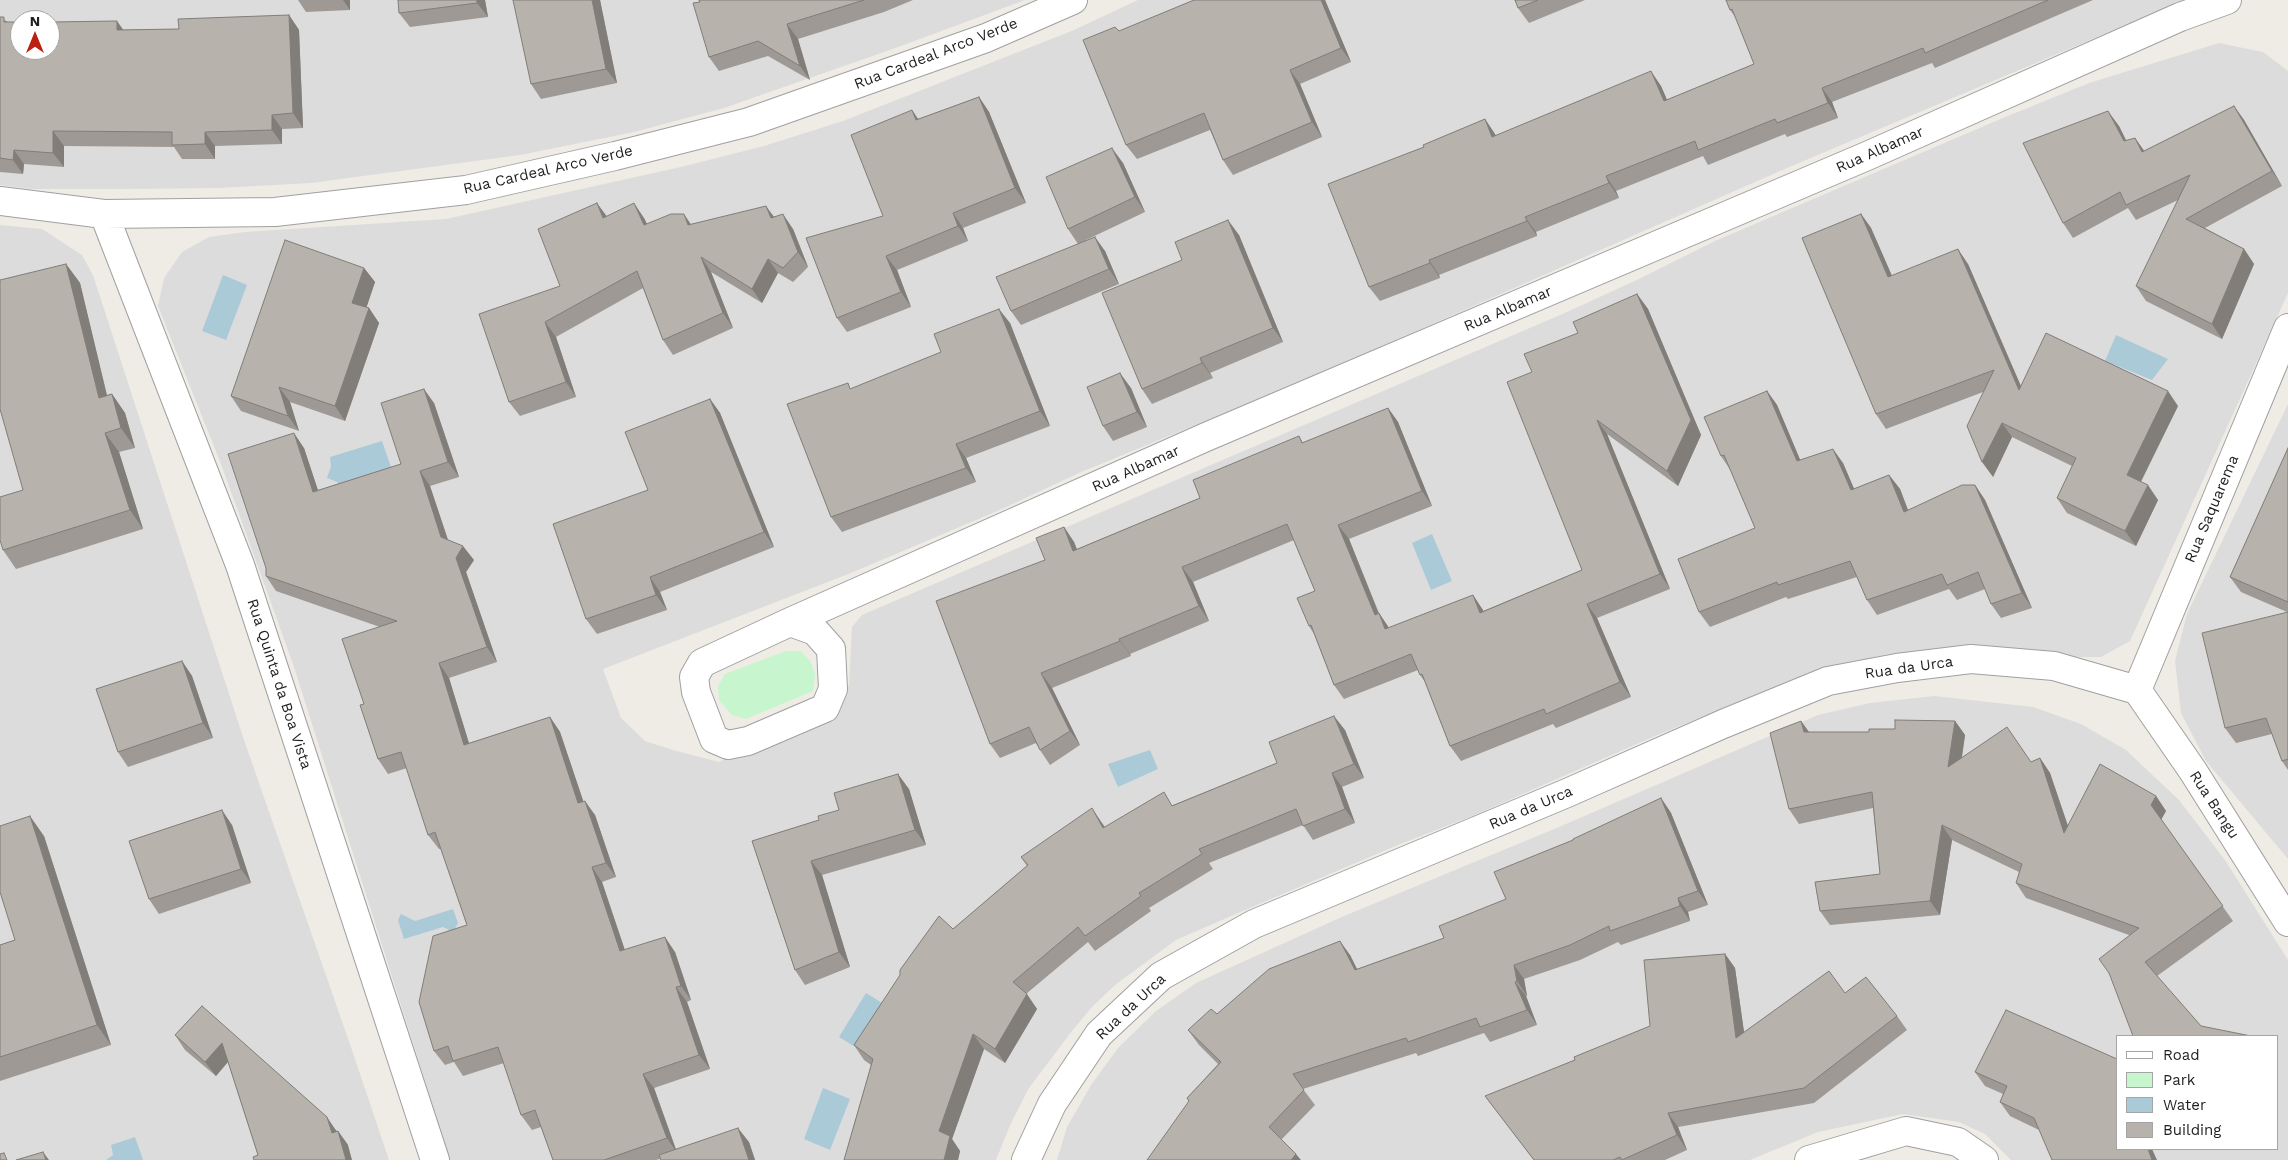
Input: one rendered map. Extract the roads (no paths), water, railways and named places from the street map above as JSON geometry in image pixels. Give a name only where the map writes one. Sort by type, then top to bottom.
[{"type":"street","name":"Rua Cardeal Arco Verde","points":[[0,201],[104,214],[275,212],[466,190],[616,156],[749,122],[986,38],[1073,0]]},
{"type":"street","name":"Rua Albamar","points":[[790,622],[814,631],[831,649],[833,689],[825,708],[748,741],[728,744],[714,739],[696,692],[694,677],[702,662],[790,622],[1206,437],[1867,156],[2180,18],[2227,0]]},
{"type":"street","name":"Rua Quinta da Boa Vista","points":[[104,214],[240,565],[435,1160]]},
{"type":"street","name":"Rua Saquarema","points":[[2137,690],[2288,328]]},
{"type":"street","name":"Rua da Urca","points":[[1026,1160],[1052,1104],[1099,1034],[1161,976],[1254,924],[1567,793],[1723,724],[1828,681],[1897,668],[1971,659],[2054,666],[2137,690]]},
{"type":"street","name":"Rua Bangu","points":[[2137,690],[2193,770],[2288,922]]},
{"type":"street","points":[[1809,1160],[1837,1150],[1906,1131],[1958,1142],[1984,1160]]},
{"type":"water","points":[[223,275],[247,285],[226,340],[202,331]]},
{"type":"water","points":[[2116,335],[2168,359],[2152,380],[2105,361]]},
{"type":"water","points":[[382,441],[393,473],[341,490],[337,482],[327,478],[331,466],[330,457]]},
{"type":"water","points":[[1432,534],[1452,581],[1431,590],[1412,543]]},
{"type":"water","points":[[1150,750],[1158,769],[1118,787],[1108,764]]},
{"type":"water","points":[[453,909],[458,923],[453,932],[443,927],[404,939],[398,920],[401,914],[415,921]]},
{"type":"water","points":[[866,993],[887,1006],[860,1050],[839,1037]]},
{"type":"water","points":[[823,1088],[850,1099],[830,1150],[804,1139]]},
{"type":"water","points":[[135,1137],[143,1160],[106,1160],[113,1155],[111,1145]]}]
